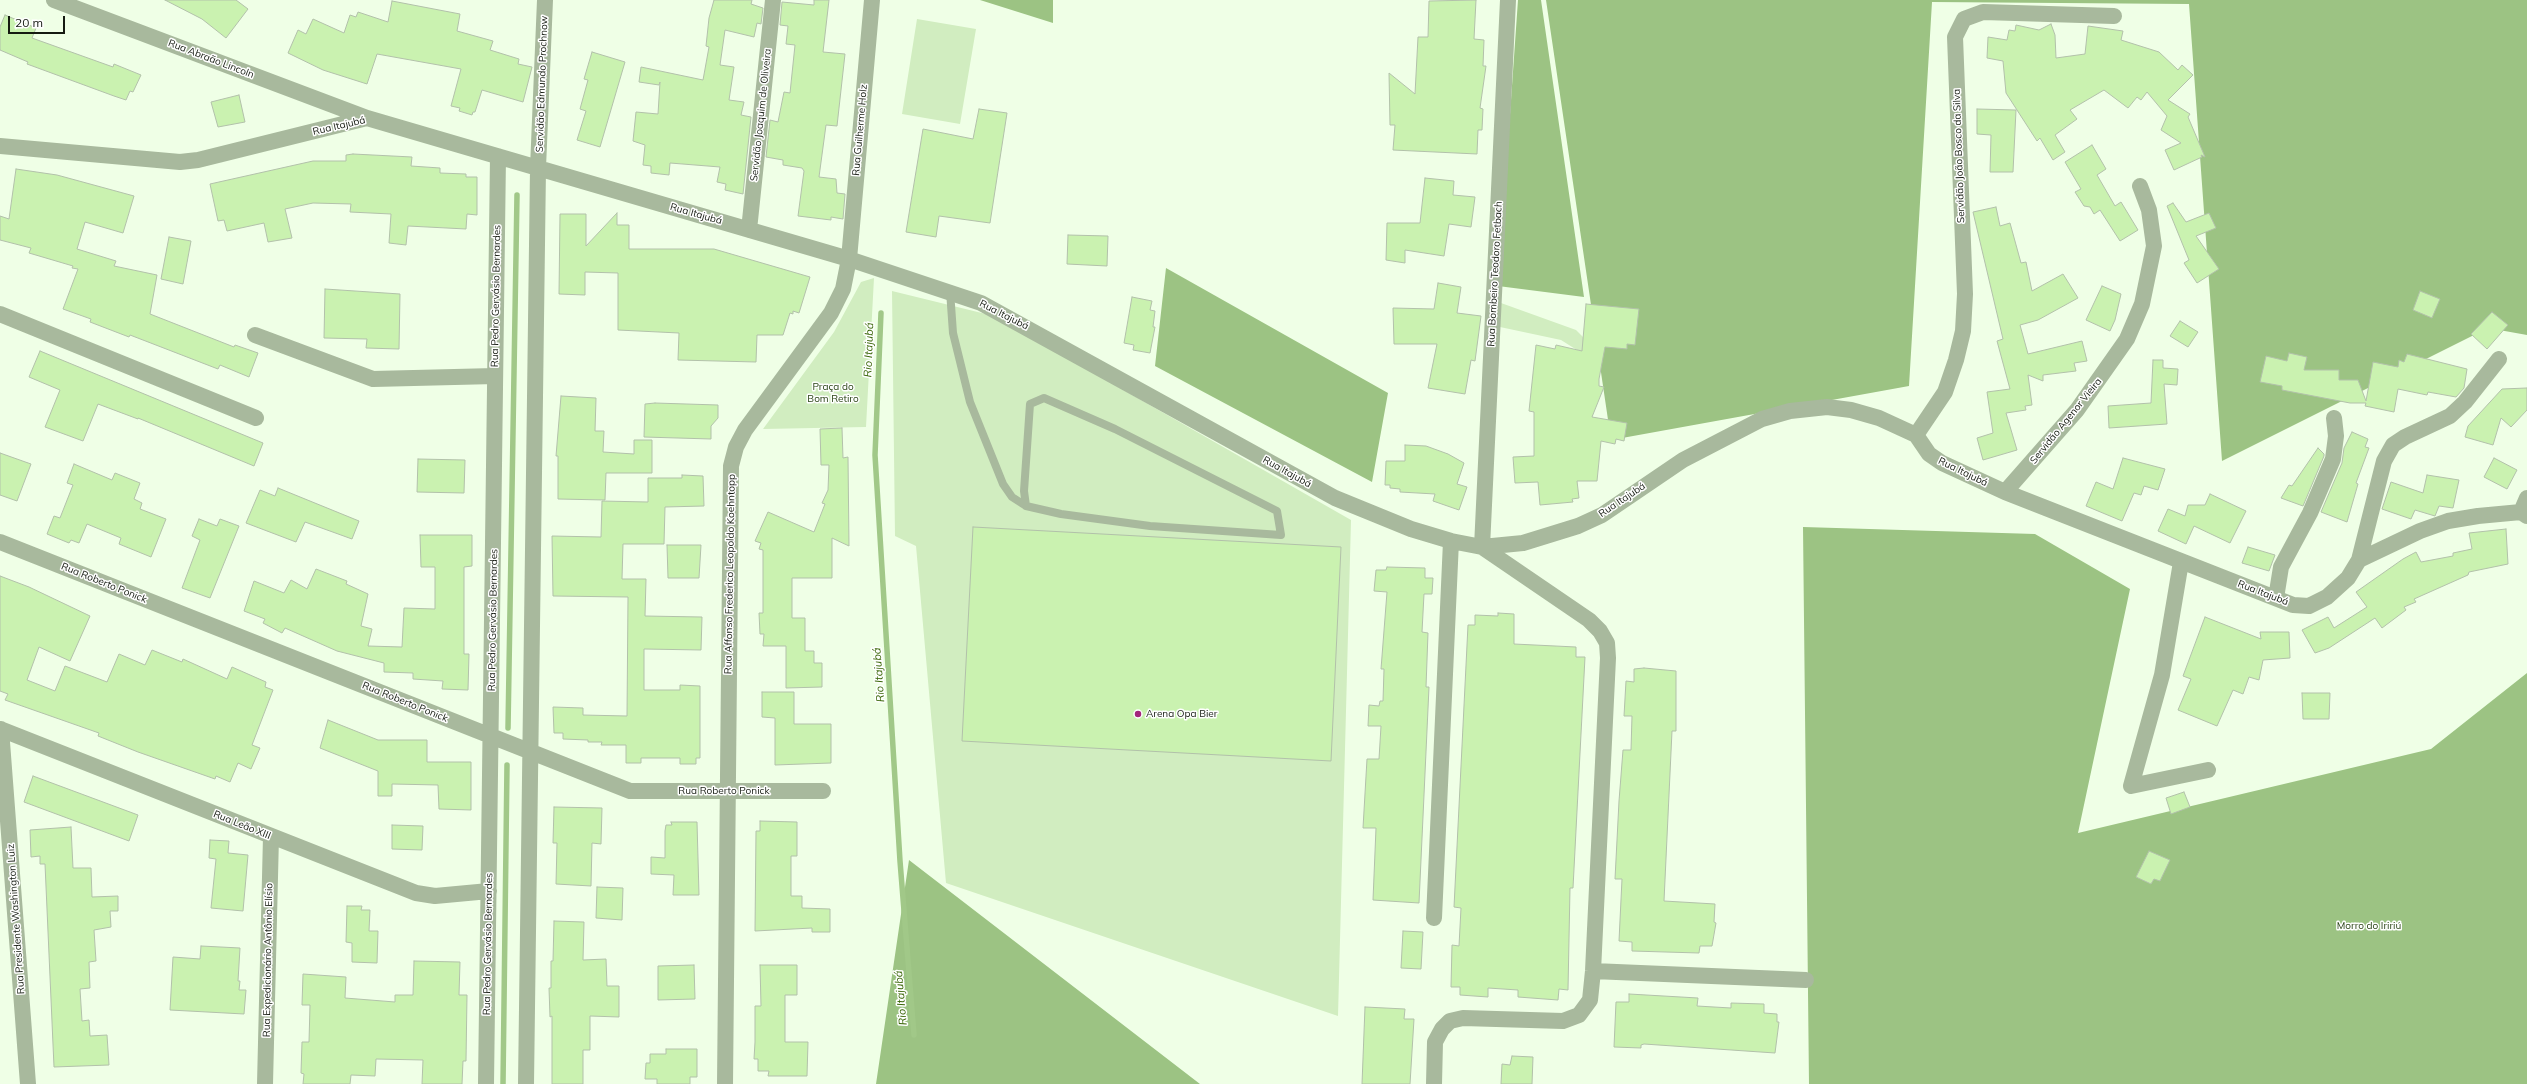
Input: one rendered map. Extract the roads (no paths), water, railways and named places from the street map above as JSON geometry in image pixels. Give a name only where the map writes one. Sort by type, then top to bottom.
[{"type":"street","name":"Rua Abraão Lincoln","points":[[54,0],[368,118]]},
{"type":"street","name":"Servidão Edmundo Prochnow","points":[[538,168],[545,0]]},
{"type":"street","name":"Servidão Joaquim de Oliveira","points":[[749,230],[773,0]]},
{"type":"street","name":"Rua Guilherme Holz","points":[[849,259],[872,0]]},
{"type":"street","name":"Rua Bombeiro Teodoro Fetbach","points":[[1482,547],[1508,0]]},
{"type":"street","name":"Servidão João Bosco da Silva","points":[[1916,435],[1945,392],[1956,360],[1963,331],[1964,294],[1955,37],[1964,19],[1983,12],[2114,16]]},
{"type":"street","name":"Rua Itajubá","points":[[0,146],[180,162],[198,160],[368,118],[849,259],[950,291],[1007,315],[1322,491],[1391,521],[1452,541],[1482,547],[1524,542],[1578,526],[1602,515],[1682,460],[1762,419],[1790,410],[1827,407],[1851,410],[1879,418],[1916,435],[1929,454],[1942,464],[2005,492],[2293,605],[2309,606],[2326,597],[2348,578],[2359,560],[2384,461],[2393,445],[2405,436],[2450,416],[2465,402],[2500,359]]},
{"type":"street","name":"Rua Pedro Gervásio Bernardes","points":[[486,1084],[498,156]]},
{"type":"street","points":[[526,1084],[532,752],[538,168]]},
{"type":"street","name":"Servidão Agenor Vieira","points":[[2005,492],[2077,410],[2127,339],[2142,304],[2154,246],[2149,210],[2140,186]]},
{"type":"street","name":"Rua Affonso Frederico Leopoldo Koehntopp","points":[[725,1084],[731,466],[736,447],[745,430],[838,302],[849,259]]},
{"type":"street","points":[[0,314],[256,418]]},
{"type":"street","points":[[255,335],[373,378],[495,376]]},
{"type":"street","points":[[2276,598],[2281,567],[2310,513],[2333,459],[2336,436],[2334,418]]},
{"type":"street","points":[[2359,560],[2420,531],[2448,521],[2525,509]]},
{"type":"street","points":[[1434,918],[1452,541]]},
{"type":"street","name":"Rua Roberto Ponick","points":[[0,542],[630,791],[727,797],[823,791]]},
{"type":"street","points":[[1434,1084],[1435,1042],[1442,1029],[1450,1021],[1463,1018],[1563,1021],[1579,1015],[1590,1000],[1593,971],[1608,658],[1607,643],[1600,631],[1589,620],[1482,547]]},
{"type":"street","points":[[2181,562],[2162,675],[2131,786],[2208,770]]},
{"type":"street","name":"Rua Leão XIII","points":[[1,729],[416,893],[434,896],[489,891]]},
{"type":"street","name":"Rua Presidente Washington Luiz","points":[[1,729],[28,1084]]},
{"type":"street","name":"Rua Expedicionário Antônio Elísio","points":[[265,1084],[271,836]]},
{"type":"street","points":[[1593,971],[1806,980]]},
{"type":"lane","points":[[950,291],[953,332],[970,402],[1003,484],[1012,497],[1026,506],[1061,514],[1150,526],[1281,535],[1277,511],[1108,425],[1044,398],[1030,404],[1024,491],[1026,506]]},
{"type":"waterway","points":[[508,728],[517,195]]},
{"type":"waterway","name":"Rio Itajubá","points":[[881,313],[875,455],[900,861],[914,1035]]},
{"type":"waterway","points":[[503,1084],[507,765]]},
{"type":"place","name":"Arena Opa Bier","points":[[1138,714]]},
{"type":"park label","name":"Praça do Bom Retiro","points":[[833,392]]},
{"type":"park label","name":"Morro do Iririú","points":[[2369,926]]}]
